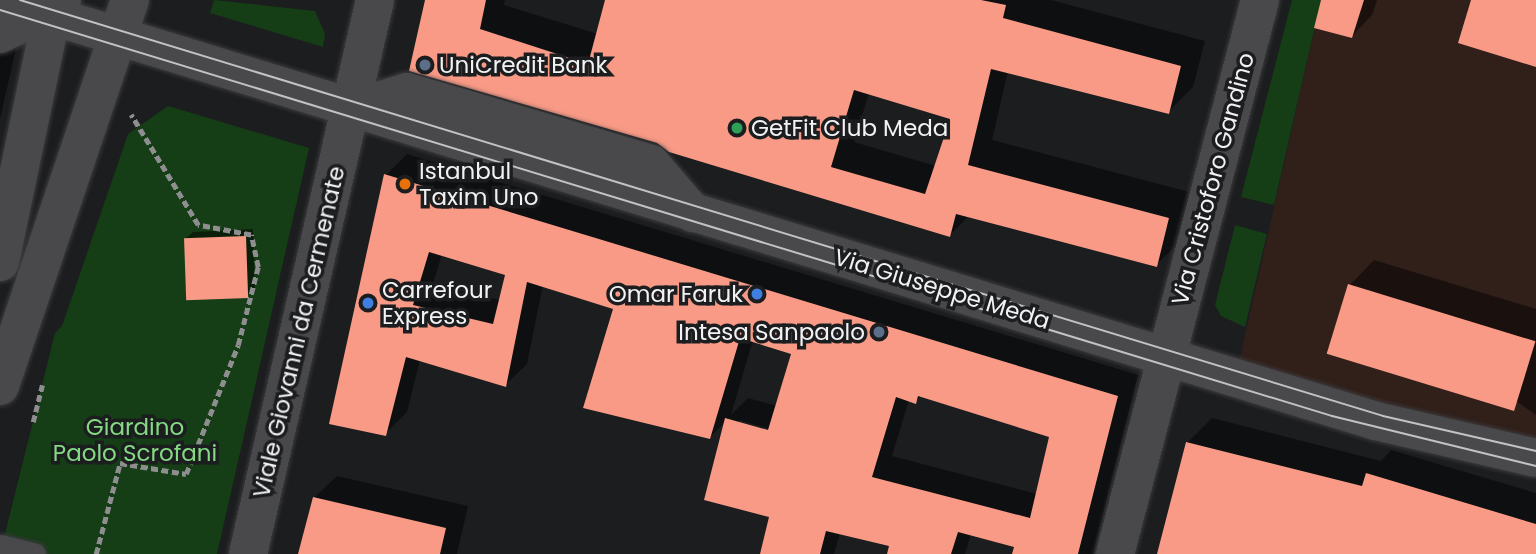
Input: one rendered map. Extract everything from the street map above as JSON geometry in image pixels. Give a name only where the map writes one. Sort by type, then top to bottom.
[{"type":"street","points":[[0,0],[56,5],[115,37],[350,110]]},
{"type":"street","points":[[0,386],[115,37],[130,0]]},
{"type":"street","name":"Viale Giovanni da Cermenate","points":[[248,554],[375,0]]},
{"type":"street","name":"Via Cristoforo Gandino","points":[[1115,554],[1260,0]]},
{"type":"street","points":[[0,34],[56,5]]},
{"type":"street","points":[[0,262],[56,5]]},
{"type":"street","name":"Via Giuseppe Meda","points":[[350,110],[1376,421],[1536,458]]},
{"type":"lane","points":[[0,545],[35,554]]},
{"type":"path","points":[[96,554],[120,463],[186,474],[237,345],[258,267],[251,235],[198,225],[131,115]]},
{"type":"shaded area","points":[[1321,0],[1536,0],[1536,445],[1238,366]]},
{"type":"green space","points":[[214,0],[315,11],[325,34],[323,47],[210,13]]},
{"type":"green space","points":[[1292,0],[1321,0],[1274,205],[1241,197]]},
{"type":"green space","name":"Giardino Paolo Scrofani","points":[[168,106],[309,148],[217,554],[0,554],[55,333],[62,326],[128,134]]},
{"type":"green space","points":[[1235,225],[1267,234],[1245,327],[1221,316],[1215,305]]},
{"type":"building","points":[[425,0],[486,0],[480,29],[588,64],[605,0],[981,0],[1006,5],[1003,18],[1181,66],[1169,114],[991,69],[968,165],[1169,218],[1157,267],[956,214],[950,237],[669,152],[657,143],[409,71]],"holes":[[[854,90],[950,119],[925,194],[831,167]]]},
{"type":"building","points":[[1321,0],[1364,0],[1352,38],[1314,28]]},
{"type":"building","points":[[1471,0],[1536,0],[1536,67],[1458,43]]},
{"type":"building","points":[[384,174],[1118,396],[1078,554],[1012,554],[1014,547],[958,532],[951,554],[887,554],[889,546],[826,531],[820,554],[760,554],[769,517],[704,500],[725,418],[768,430],[791,354],[740,338],[710,439],[583,408],[613,309],[527,282],[506,387],[406,357],[386,436],[329,424]],"holes":[[[429,252],[505,275],[493,324],[413,305]],[[918,396],[1049,437],[1030,518],[872,477],[896,397],[916,404]]]},
{"type":"building","points":[[246,236],[248,298],[186,300],[184,238]]},
{"type":"building","points":[[1348,284],[1535,341],[1514,411],[1327,354]]},
{"type":"building","points":[[1186,442],[1362,486],[1366,473],[1536,524],[1536,554],[1157,554]]},
{"type":"building","points":[[313,497],[446,528],[440,554],[298,554]]},
{"type":"tram line","points":[[20,0],[1383,416],[1536,451]]},
{"type":"tram line","points":[[0,10],[1332,416],[1536,466]]},
{"type":"place","name":"UniCredit Bank","points":[[425,65]]},
{"type":"place","name":"GetFit Club Meda","points":[[737,128]]},
{"type":"place","name":"Istanbul Taxim Uno","points":[[405,184]]},
{"type":"place","name":"Omar Faruk","points":[[757,294]]},
{"type":"place","name":"Carrefour Express","points":[[368,303]]},
{"type":"place","name":"Intesa Sanpaolo","points":[[879,332]]}]
